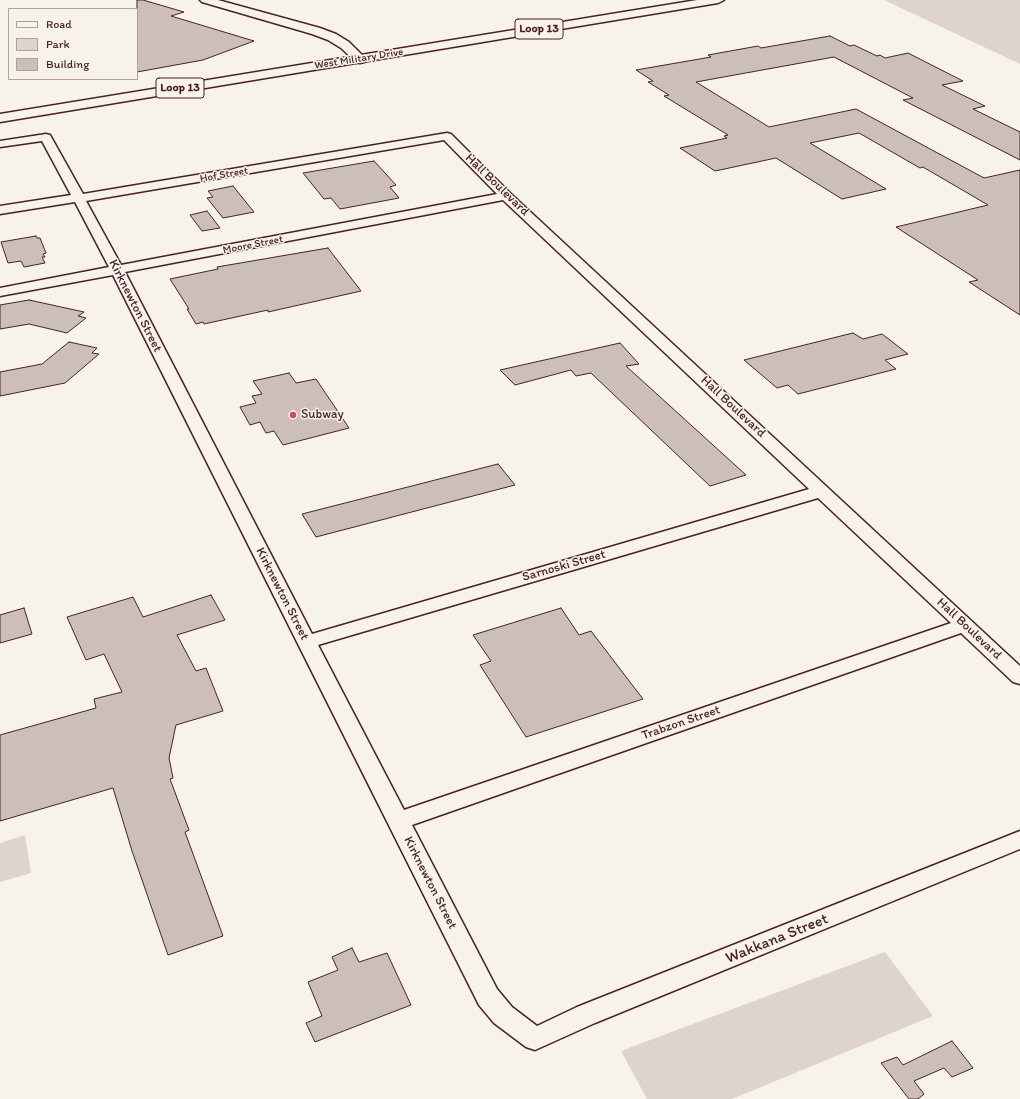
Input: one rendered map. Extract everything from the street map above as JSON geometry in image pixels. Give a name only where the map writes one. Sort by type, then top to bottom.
[{"type":"main road","points":[[206,0],[316,31],[332,37],[345,45],[360,59]]},
{"type":"main road","name":"West Military Drive","points":[[0,118],[718,0]]},
{"type":"street","name":"Hall Boulevard","points":[[447,136],[506,196],[1020,677]]},
{"type":"street","name":"Hof Street","points":[[0,210],[104,195],[447,136]]},
{"type":"street","name":"Kirknewton Street","points":[[0,144],[46,137],[118,271],[488,997],[502,1015],[535,1039]]},
{"type":"street","name":"Moore Street","points":[[0,292],[118,271],[506,196]]},
{"type":"street","name":"Sarnoski Street","points":[[307,642],[822,491]]},
{"type":"street","name":"Trabzon Street","points":[[398,821],[965,625]]},
{"type":"street","name":"Wakkana Street","points":[[535,1039],[590,1014],[1020,840]]},
{"type":"green space","points":[[884,0],[1020,0],[1020,64]]},
{"type":"green space","points":[[25,835],[31,873],[0,882],[0,843]]},
{"type":"green space","points":[[885,952],[933,1016],[732,1099],[647,1099],[621,1051]]},
{"type":"building","points":[[137,0],[143,0],[184,12],[171,16],[254,41],[203,60],[138,72]]},
{"type":"building","points":[[830,36],[850,46],[854,45],[877,56],[880,55],[885,58],[908,53],[963,81],[942,85],[985,106],[973,109],[1020,132],[1020,160],[903,100],[913,98],[834,57],[696,82],[769,127],[856,109],[984,178],[1020,170],[1020,315],[969,282],[978,280],[896,227],[988,205],[923,167],[920,168],[859,133],[810,143],[886,189],[842,199],[776,158],[715,171],[680,148],[727,138],[724,136],[728,135],[664,96],[669,95],[648,82],[653,81],[636,70],[711,57],[708,55],[758,46],[761,48]]},
{"type":"building","points":[[374,161],[396,185],[390,187],[399,198],[340,209],[331,198],[324,199],[303,173]]},
{"type":"building","points":[[233,186],[254,212],[223,218],[207,198],[213,197],[208,191]]},
{"type":"building","points":[[207,211],[220,228],[202,231],[190,215]]},
{"type":"building","points":[[36,236],[37,238],[40,238],[46,253],[43,254],[45,257],[42,257],[45,263],[24,267],[21,261],[8,263],[1,242]]},
{"type":"building","points":[[328,248],[361,291],[268,312],[268,310],[204,324],[203,322],[196,324],[187,309],[189,309],[170,279],[218,269],[217,267]]},
{"type":"building","points":[[29,300],[84,312],[78,316],[86,318],[67,333],[29,324],[0,329],[0,305]]},
{"type":"building","points":[[853,333],[863,339],[882,334],[908,354],[885,360],[896,369],[798,394],[788,385],[777,388],[744,360]]},
{"type":"building","points":[[69,342],[97,348],[92,353],[99,354],[65,383],[0,396],[0,372],[42,364]]},
{"type":"building","points":[[620,343],[639,364],[626,366],[746,475],[710,486],[591,373],[576,376],[571,370],[515,385],[500,370]]},
{"type":"building","points":[[289,373],[296,383],[316,379],[349,428],[283,445],[274,431],[266,433],[260,422],[250,425],[240,407],[256,403],[252,396],[262,394],[253,381]]},
{"type":"building","points":[[498,464],[515,485],[316,537],[302,514]]},
{"type":"building","points":[[211,595],[225,620],[177,635],[196,671],[206,668],[223,711],[176,725],[169,758],[173,778],[170,779],[189,830],[185,832],[223,936],[168,955],[132,851],[113,788],[0,821],[0,735],[96,708],[94,699],[122,692],[104,654],[86,660],[67,617],[133,597],[143,617]]},
{"type":"building","points":[[24,608],[32,634],[0,643],[0,615]]},
{"type":"building","points":[[561,608],[579,635],[591,631],[643,699],[526,737],[480,665],[491,661],[473,635]]},
{"type":"building","points":[[352,948],[359,962],[387,953],[411,1005],[315,1042],[306,1023],[322,1016],[308,982],[338,970],[332,957]]},
{"type":"building","points":[[952,1041],[973,1068],[952,1077],[944,1068],[914,1081],[924,1094],[918,1099],[909,1099],[881,1063],[897,1057],[903,1065]]},
{"type":"place","name":"Subway","points":[[293,415]]}]
